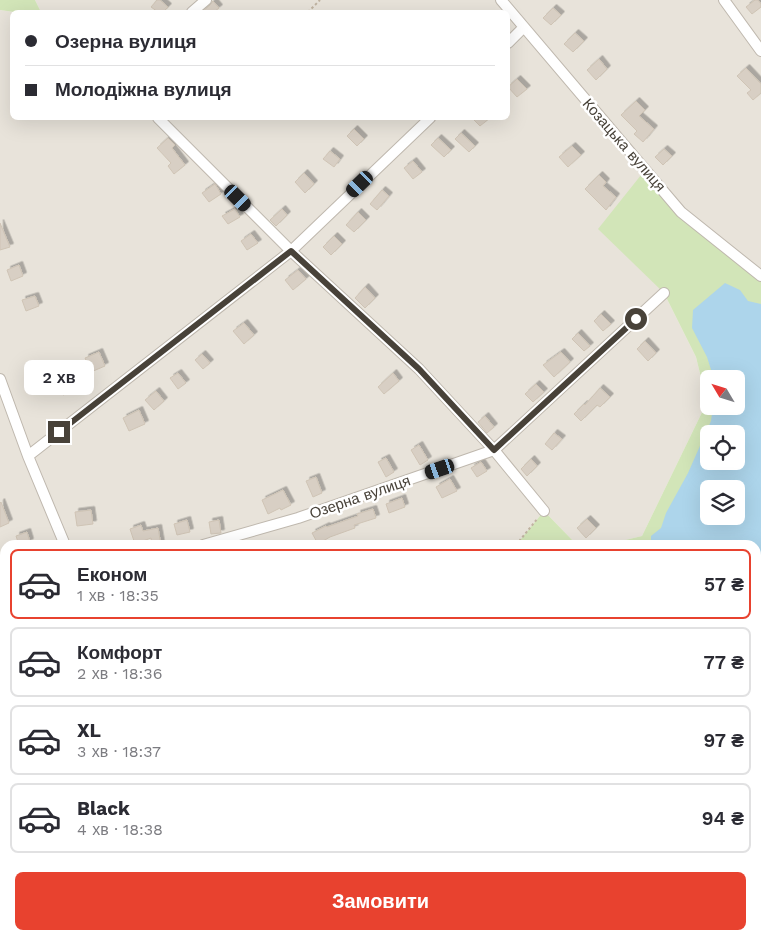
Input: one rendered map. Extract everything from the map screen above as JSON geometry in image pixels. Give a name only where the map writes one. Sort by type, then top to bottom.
[{"type":"street","points":[[194,10],[206,0]]},
{"type":"street","name":"Козацька вулиця","points":[[501,0],[509,10]]},
{"type":"street","points":[[724,0],[761,51]]},
{"type":"street","name":"Козацька вулиця","points":[[510,11],[681,212],[761,276]]},
{"type":"street","points":[[510,41],[523,28]]},
{"type":"street","points":[[160,120],[291,251],[419,369],[494,450],[544,511]]},
{"type":"street","points":[[28,456],[291,251],[428,120]]},
{"type":"street","name":"Озерна вулиця","points":[[221,540],[298,518],[494,450],[664,293]]},
{"type":"street","points":[[0,379],[28,456],[63,540]]},
{"type":"path","points":[[310,10],[320,0]]},
{"type":"path","points":[[520,540],[544,511]]},
{"type":"shaded area","points":[[35,0],[761,0],[761,276],[664,293],[696,357],[700,373],[701,415],[642,536],[625,540],[572,540],[544,511],[520,540],[0,540],[0,10],[10,11],[10,120],[510,120],[510,10],[40,10]]},
{"type":"green space","points":[[0,0],[35,0],[40,10],[10,11],[0,10]]},
{"type":"green space","points":[[645,170],[681,212],[761,276],[761,540],[625,540],[642,536],[701,415],[745,415],[745,370],[700,370],[700,373],[696,357],[664,293],[598,229]]},
{"type":"green space","points":[[544,511],[572,540],[520,540]]},
{"type":"water","points":[[725,283],[740,290],[748,301],[761,304],[761,540],[651,540],[651,536],[661,528],[666,513],[688,473],[700,446],[700,470],[745,470],[745,425],[709,425],[712,415],[745,415],[745,370],[711,370],[707,357],[692,328],[693,310]]},
{"type":"building","points":[[157,0],[160,0],[168,7],[165,10],[155,10],[151,7]]},
{"type":"building","points":[[755,0],[758,0],[761,7],[752,14],[746,7]]},
{"type":"building","points":[[213,1],[219,8],[216,10],[204,10]]},
{"type":"building","points":[[553,8],[561,15],[551,25],[543,18]]},
{"type":"building","points":[[575,33],[584,41],[573,52],[564,44]]},
{"type":"building","points":[[599,59],[607,69],[596,80],[587,70]]},
{"type":"building","points":[[746,68],[761,84],[761,93],[753,100],[747,93],[751,90],[737,76]]},
{"type":"building","points":[[517,79],[527,89],[517,97],[510,89],[510,85]]},
{"type":"building","points":[[636,101],[645,110],[639,116],[654,129],[643,142],[634,134],[637,131],[621,115]]},
{"type":"building","points":[[474,120],[488,120],[480,126]]},
{"type":"building","points":[[354,129],[364,139],[357,146],[347,136]]},
{"type":"building","points":[[461,133],[475,146],[469,152],[455,139]]},
{"type":"building","points":[[168,138],[175,145],[172,148],[185,165],[174,174],[168,166],[171,163],[157,148]]},
{"type":"building","points":[[438,138],[451,150],[444,157],[431,145]]},
{"type":"building","points":[[572,146],[581,155],[568,167],[559,157]]},
{"type":"building","points":[[664,149],[672,156],[663,165],[655,157]]},
{"type":"building","points":[[330,151],[340,159],[334,167],[323,159]]},
{"type":"building","points":[[413,161],[422,172],[413,179],[404,168]]},
{"type":"building","points":[[304,173],[314,184],[305,193],[295,182]]},
{"type":"building","points":[[599,175],[606,182],[603,186],[616,197],[606,210],[585,189]]},
{"type":"building","points":[[215,184],[221,194],[209,202],[202,193]]},
{"type":"building","points":[[382,190],[389,196],[377,210],[370,204]]},
{"type":"building","points":[[235,209],[240,217],[228,224],[222,216]]},
{"type":"building","points":[[282,209],[287,215],[276,226],[270,220]]},
{"type":"building","points":[[358,212],[366,220],[354,232],[346,225]]},
{"type":"building","points":[[0,223],[10,247],[0,250]]},
{"type":"building","points":[[251,234],[258,243],[247,250],[241,241]]},
{"type":"building","points":[[334,236],[342,244],[331,255],[323,247]]},
{"type":"building","points":[[19,265],[23,276],[11,281],[7,270]]},
{"type":"building","points":[[298,270],[306,279],[293,290],[285,280]]},
{"type":"building","points":[[365,287],[375,298],[365,308],[355,298]]},
{"type":"building","points":[[35,296],[39,306],[26,311],[22,300]]},
{"type":"building","points":[[601,314],[611,324],[603,331],[594,321]]},
{"type":"building","points":[[244,323],[254,335],[244,344],[233,331]]},
{"type":"building","points":[[578,333],[590,346],[584,351],[572,339]]},
{"type":"building","points":[[645,341],[656,353],[648,361],[637,349]]},
{"type":"building","points":[[99,352],[105,366],[91,372],[85,358]]},
{"type":"building","points":[[561,352],[570,362],[554,377],[543,365]]},
{"type":"building","points":[[202,354],[210,363],[203,369],[195,360]]},
{"type":"building","points":[[178,373],[186,383],[178,389],[170,378]]},
{"type":"building","points":[[393,373],[399,381],[384,394],[378,387]]},
{"type":"building","points":[[72,378],[77,390],[63,395],[59,383]]},
{"type":"building","points":[[536,384],[544,392],[533,402],[525,394]]},
{"type":"building","points":[[600,388],[610,397],[600,407],[597,405],[581,421],[574,414]]},
{"type":"building","points":[[156,391],[164,401],[154,410],[145,400]]},
{"type":"building","points":[[139,410],[145,424],[129,431],[123,418]]},
{"type":"building","points":[[485,416],[494,427],[487,433],[478,422]]},
{"type":"building","points":[[554,433],[562,439],[552,450],[545,444]]},
{"type":"building","points":[[419,445],[428,460],[420,465],[411,450]]},
{"type":"building","points":[[386,458],[394,472],[386,477],[378,462]]},
{"type":"building","points":[[531,459],[537,466],[527,476],[521,469]]},
{"type":"building","points":[[481,462],[487,471],[477,477],[471,468]]},
{"type":"building","points":[[316,477],[322,493],[313,497],[306,481]]},
{"type":"building","points":[[450,479],[457,491],[442,498],[436,487]]},
{"type":"building","points":[[283,490],[291,505],[268,514],[262,500]]},
{"type":"building","points":[[402,498],[405,507],[389,513],[386,504]]},
{"type":"building","points":[[0,503],[9,523],[0,527]]},
{"type":"building","points":[[373,509],[376,518],[354,525],[355,528],[325,540],[316,540],[312,533],[326,526],[358,516],[357,514]]},
{"type":"building","points":[[91,510],[93,524],[77,526],[75,512]]},
{"type":"building","points":[[587,519],[596,528],[586,538],[577,528]]},
{"type":"building","points":[[187,520],[190,532],[177,535],[174,524]]},
{"type":"building","points":[[219,520],[221,533],[211,534],[209,522]]},
{"type":"building","points":[[141,525],[143,531],[158,528],[160,540],[151,540],[151,538],[134,540],[130,529]]},
{"type":"building","points":[[27,532],[29,540],[17,540],[16,536]]},
{"type":"route","points":[[59,432],[291,251],[419,369],[494,450],[636,319]]}]
